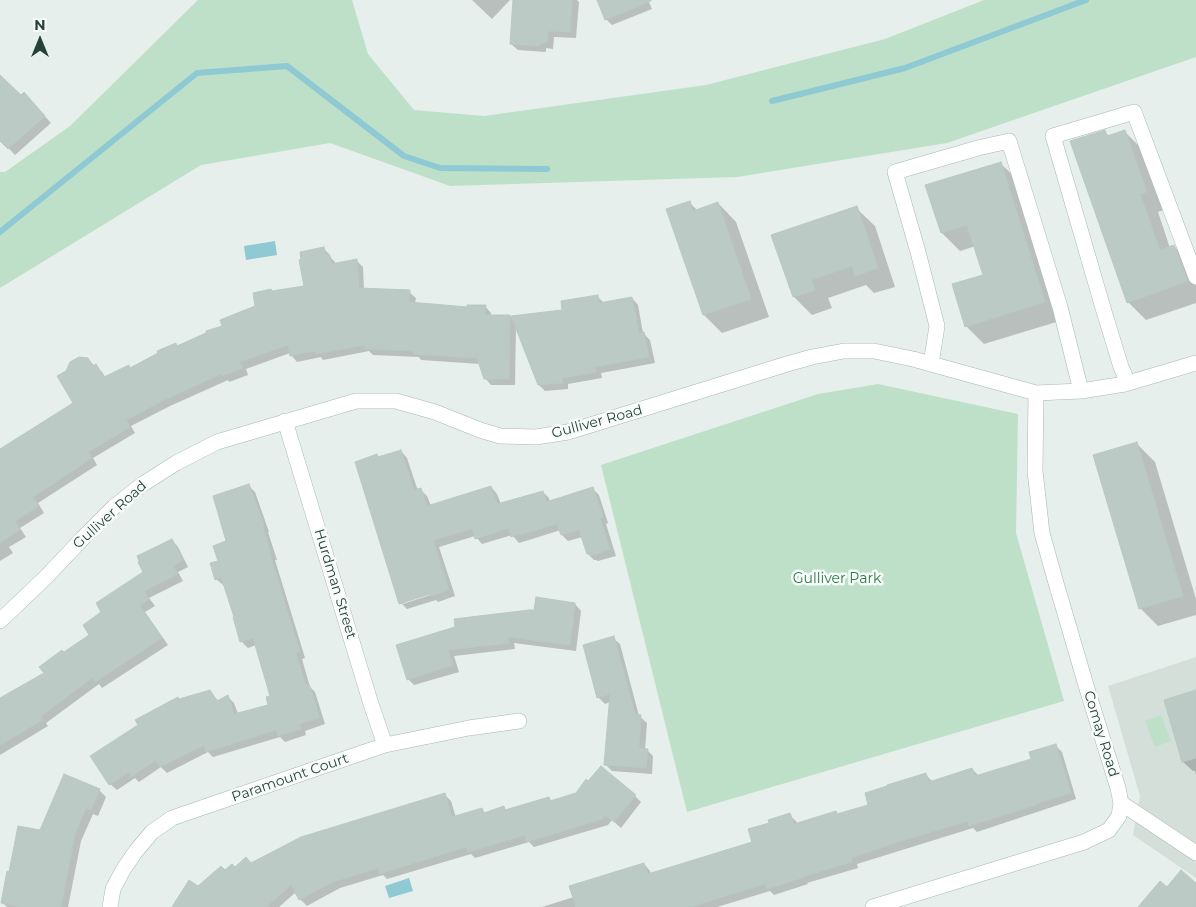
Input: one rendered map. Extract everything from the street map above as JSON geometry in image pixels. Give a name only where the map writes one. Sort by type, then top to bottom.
[{"type":"street","points":[[1128,383],[1121,367],[1103,308],[1053,136],[1134,112],[1196,278]]},
{"type":"street","points":[[931,364],[937,326],[895,172],[1009,141],[1060,307],[1081,390]]},
{"type":"street","name":"Gulliver Road","points":[[0,621],[114,507],[143,484],[176,463],[217,442],[356,401],[396,401],[435,412],[500,436],[536,437],[568,432],[787,364],[844,351],[874,351],[931,364],[1036,393],[1081,390],[1128,383],[1196,364]]},
{"type":"street","name":"Comay Road","points":[[1036,393],[1035,471],[1042,533],[1074,647],[1110,760],[1121,803]]},
{"type":"street","name":"Hurdman Street","points":[[286,421],[371,704],[386,745]]},
{"type":"street","name":"Paramount Court","points":[[110,907],[113,888],[136,851],[152,832],[172,818],[386,745],[469,728],[519,721]]},
{"type":"street","points":[[873,907],[1084,842],[1109,830],[1119,816],[1121,803],[1196,853]]},
{"type":"shaded area","points":[[1196,657],[1196,878],[1133,835],[1140,796],[1108,686]]},
{"type":"green space","points":[[198,0],[352,0],[368,54],[414,110],[484,116],[706,85],[885,39],[984,0],[1196,0],[1196,57],[947,143],[737,177],[450,186],[330,143],[201,165],[0,288],[0,172],[5,172],[70,126]]},
{"type":"green space","name":"Gulliver Park","points":[[878,384],[1018,414],[1016,533],[1064,701],[687,812],[601,465],[818,394]]},
{"type":"green space","points":[[1161,715],[1171,741],[1155,747],[1145,721]]},
{"type":"water","points":[[275,241],[277,255],[246,260],[244,246]]},
{"type":"water","points":[[409,878],[413,891],[389,898],[385,886]]},
{"type":"building","points":[[513,0],[572,0],[570,32],[548,31],[547,43],[540,43],[540,46],[510,44]]},
{"type":"building","points":[[597,0],[651,0],[651,1],[605,20]]},
{"type":"building","points":[[0,75],[21,95],[24,92],[45,116],[8,149],[0,141]]},
{"type":"building","points":[[1105,130],[1107,136],[1125,130],[1147,192],[1140,194],[1160,250],[1174,245],[1188,281],[1127,303],[1070,141]]},
{"type":"building","points":[[1001,162],[1045,302],[965,327],[952,284],[983,275],[967,225],[941,233],[925,185]]},
{"type":"building","points":[[690,201],[693,211],[718,202],[751,299],[703,315],[666,209]]},
{"type":"building","points":[[857,206],[878,268],[855,276],[852,266],[811,280],[815,290],[793,297],[771,235]]},
{"type":"building","points":[[324,247],[326,255],[329,254],[331,264],[357,259],[359,288],[410,290],[409,302],[467,307],[467,305],[486,305],[485,315],[510,315],[509,379],[484,379],[477,358],[413,354],[414,351],[365,349],[365,345],[316,354],[315,351],[290,356],[288,345],[240,362],[243,368],[222,376],[221,374],[126,420],[130,427],[88,452],[92,458],[33,497],[39,506],[15,521],[20,530],[0,543],[0,449],[73,403],[57,376],[66,371],[70,362],[79,357],[88,358],[93,366],[96,364],[104,377],[129,365],[130,368],[158,353],[157,351],[176,343],[177,346],[206,333],[206,331],[222,326],[220,320],[255,306],[253,293],[271,289],[272,291],[304,286],[299,260],[301,259],[300,252]]},
{"type":"building","points":[[598,295],[599,303],[632,297],[639,333],[644,332],[649,357],[595,367],[596,372],[562,378],[563,383],[538,385],[511,316],[562,310],[561,301]]},
{"type":"building","points":[[1137,442],[1183,596],[1139,609],[1093,455]]},
{"type":"building","points":[[401,450],[414,490],[421,488],[427,506],[491,486],[497,504],[543,491],[546,502],[593,487],[603,517],[600,518],[610,549],[590,556],[590,554],[587,554],[579,530],[561,535],[557,524],[511,537],[509,528],[475,539],[472,529],[433,540],[449,590],[399,604],[355,462],[377,454],[378,457]]},
{"type":"building","points":[[249,484],[264,525],[270,554],[300,652],[296,653],[306,685],[309,684],[320,718],[299,724],[301,729],[278,736],[276,730],[206,752],[204,745],[160,767],[156,760],[131,777],[129,772],[109,785],[90,756],[138,725],[135,720],[178,697],[179,699],[210,690],[217,701],[228,695],[234,714],[268,705],[266,697],[270,696],[253,638],[240,642],[221,577],[215,580],[210,563],[218,561],[213,546],[226,541],[213,496]]},
{"type":"building","points":[[172,539],[183,560],[173,566],[178,574],[144,591],[149,599],[140,606],[162,638],[95,682],[92,678],[41,716],[43,720],[0,745],[0,698],[44,673],[39,667],[62,650],[64,652],[89,635],[83,625],[101,612],[96,603],[143,572],[137,556]]},
{"type":"building","points":[[536,597],[575,603],[570,645],[508,637],[509,643],[448,650],[453,665],[407,680],[396,645],[455,627],[454,619],[534,610]]},
{"type":"building","points":[[614,636],[635,714],[641,715],[639,748],[648,749],[646,768],[604,765],[610,694],[597,698],[583,645]]},
{"type":"building","points":[[1196,690],[1196,758],[1182,762],[1164,700]]},
{"type":"building","points":[[1056,744],[1071,793],[969,826],[968,821],[898,842],[851,858],[852,862],[767,889],[765,884],[690,907],[576,907],[569,886],[644,863],[648,874],[752,842],[748,829],[769,823],[768,820],[790,813],[794,824],[836,811],[837,814],[868,805],[865,793],[887,785],[926,773],[929,782],[972,768],[975,776],[1031,759],[1029,752]]},
{"type":"building","points":[[601,766],[636,795],[614,822],[605,815],[602,819],[527,842],[525,835],[468,852],[466,847],[379,874],[378,868],[333,882],[299,900],[291,885],[266,907],[172,907],[189,880],[198,886],[221,866],[225,870],[232,864],[235,867],[246,857],[251,863],[301,837],[445,793],[452,817],[482,808],[484,813],[504,806],[505,810],[549,797],[550,801],[576,793],[586,779],[588,781]]},
{"type":"building","points":[[64,774],[100,789],[91,810],[86,808],[75,834],[61,907],[23,907],[1,903],[18,826],[40,830]]},
{"type":"building","points":[[1181,870],[1196,883],[1196,907],[1138,907],[1160,881],[1167,887]]},
{"type":"waterway","points":[[772,101],[905,68],[1086,0]]},
{"type":"waterway","points":[[0,232],[197,73],[287,66],[404,156],[440,168],[547,169]]}]
